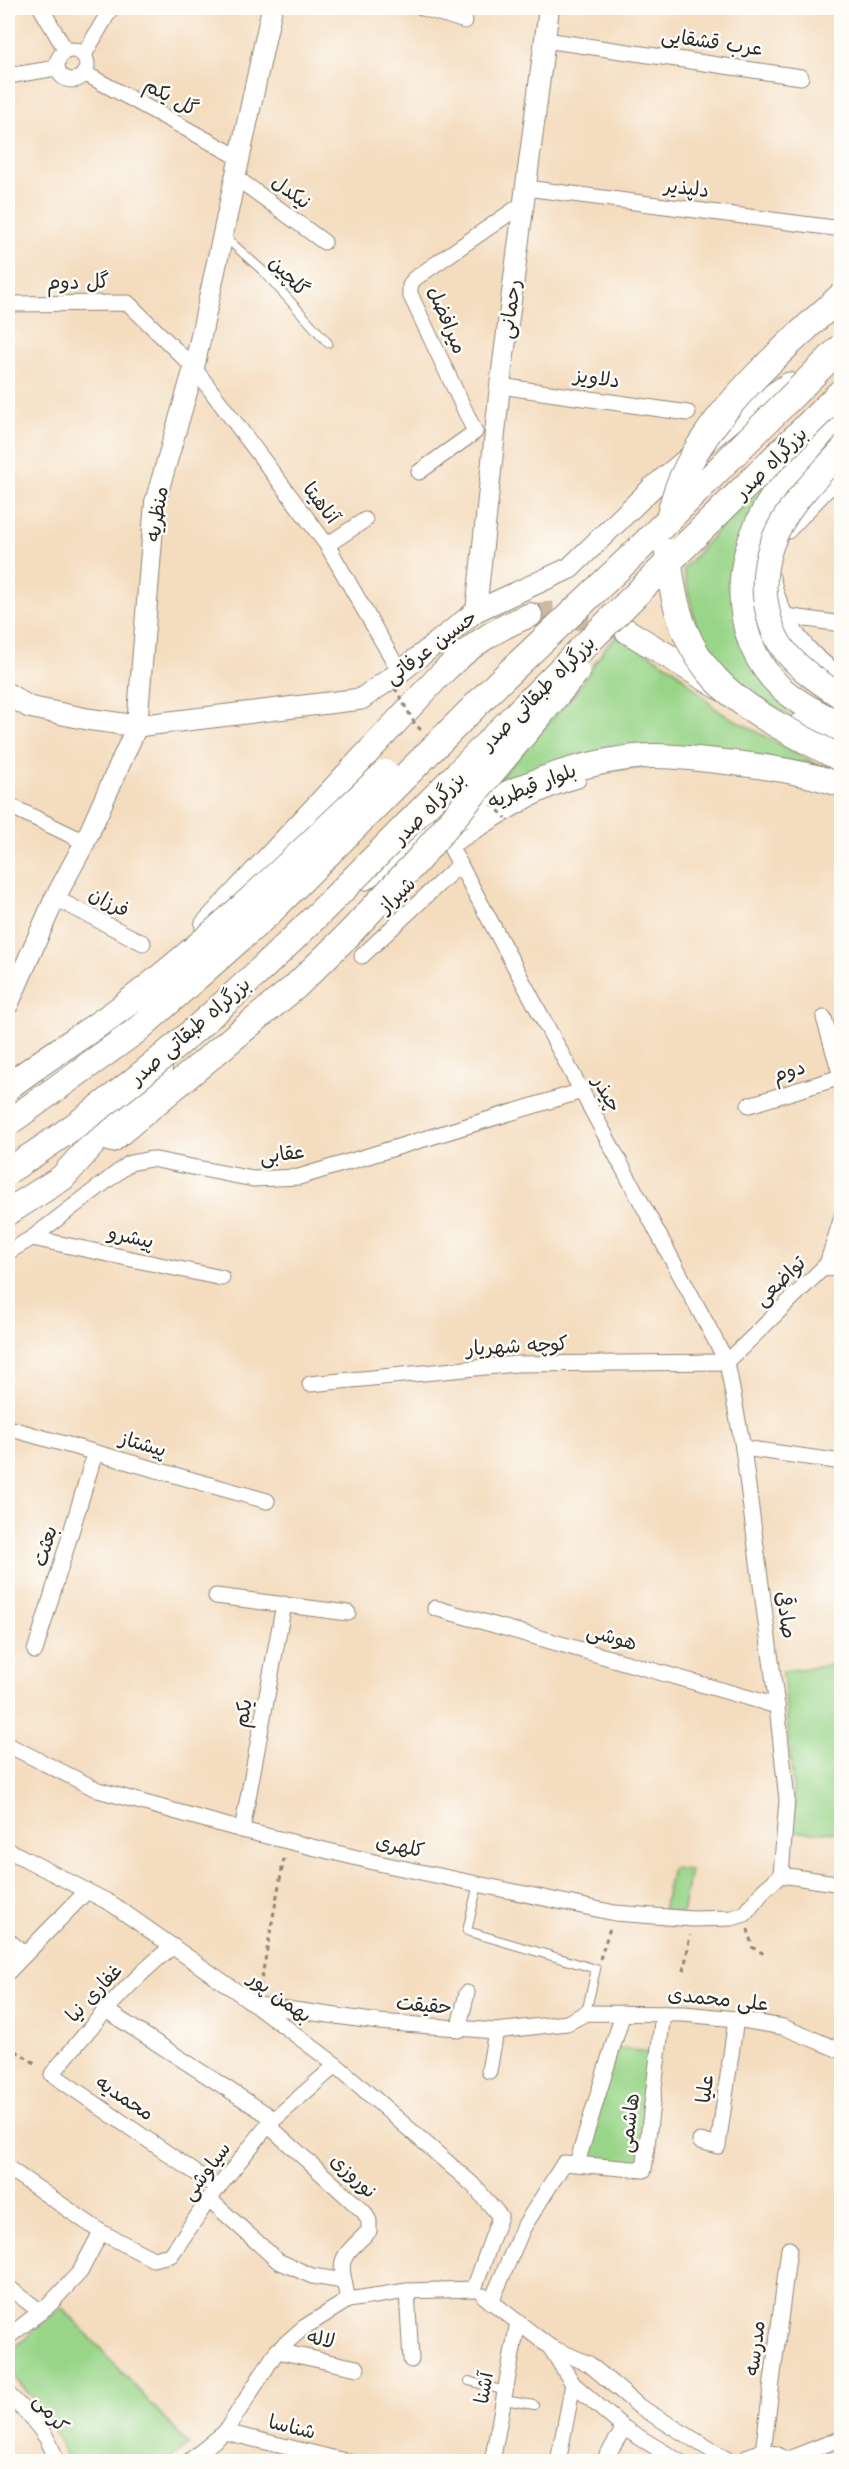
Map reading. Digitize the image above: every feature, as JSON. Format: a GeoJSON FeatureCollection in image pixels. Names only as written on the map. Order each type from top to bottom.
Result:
{"type":"FeatureCollection","features":[{"type":"Feature","properties":{"kind":"highway"},"geometry":{"type":"LineString","coordinates":[[842,295],[777,357],[710,427],[682,474],[671,513],[667,542],[671,583],[688,639],[717,682],[747,708],[842,759]]}},
{"type":"Feature","properties":{"kind":"highway","name":"بزرگراه صدر"},"geometry":{"type":"LineString","coordinates":[[9,1118],[132,1028],[264,910],[496,678],[643,538],[789,383],[842,332]]}},
{"type":"Feature","properties":{"kind":"highway","name":"بزرگراه طبقاتی صدر"},"geometry":{"type":"LineString","coordinates":[[9,1118],[136,1031],[268,914],[842,346]]}},
{"type":"Feature","properties":{"kind":"highway","name":"بزرگراه صدر"},"geometry":{"type":"LineString","coordinates":[[8,1212],[62,1178],[166,1061],[295,945],[842,391]]}},
{"type":"Feature","properties":{"kind":"highway","name":"بزرگراه طبقاتی صدر"},"geometry":{"type":"LineString","coordinates":[[8,1171],[100,1107],[162,1057],[292,941],[542,687],[626,620],[842,391]]}},
{"type":"Feature","properties":{"kind":"highway"},"geometry":{"type":"LineString","coordinates":[[62,1178],[146,1113],[239,1034],[303,979],[348,935],[418,860],[626,620]]}},
{"type":"Feature","properties":{"kind":"highway"},"geometry":{"type":"LineString","coordinates":[[8,1087],[37,1064],[119,1009],[253,898],[452,710],[500,682]]}},
{"type":"Feature","properties":{"kind":"main road","name":"حسین عرفاتی"},"geometry":{"type":"LineString","coordinates":[[8,694],[29,707],[137,726],[361,699],[400,672],[476,611],[570,568],[662,480],[735,419],[789,383]]}},
{"type":"Feature","properties":{"kind":"main road"},"geometry":{"type":"LineString","coordinates":[[842,410],[779,489],[757,523],[744,558],[740,588],[746,629],[761,664],[780,687],[812,710],[842,724]]}},
{"type":"Feature","properties":{"kind":"main road"},"geometry":{"type":"LineString","coordinates":[[842,450],[792,505],[766,560],[764,584],[770,620],[784,650],[799,665],[842,697]]}},
{"type":"Feature","properties":{"kind":"main road"},"geometry":{"type":"LineString","coordinates":[[9,1118],[109,1031],[440,675],[471,646],[500,627],[530,615]]}},
{"type":"Feature","properties":{"kind":"main road"},"geometry":{"type":"LineString","coordinates":[[626,620],[742,701],[813,733],[842,742]]}},
{"type":"Feature","properties":{"kind":"main road","name":"بلوار قیطریه"},"geometry":{"type":"LineString","coordinates":[[350,888],[419,840],[480,807],[552,775],[591,764],[636,757],[669,756],[750,765],[842,785]]}},
{"type":"Feature","properties":{"kind":"street"},"geometry":{"type":"LineString","coordinates":[[41,8],[66,51]]}},
{"type":"Feature","properties":{"kind":"street"},"geometry":{"type":"LineString","coordinates":[[84,55],[111,8]]}},
{"type":"Feature","properties":{"kind":"street","name":"منظریه"},"geometry":{"type":"LineString","coordinates":[[8,1005],[137,726],[155,502],[194,368],[272,8]]}},
{"type":"Feature","properties":{"kind":"street"},"geometry":{"type":"LineString","coordinates":[[423,8],[465,21]]}},
{"type":"Feature","properties":{"kind":"street","name":"رحمانی"},"geometry":{"type":"LineString","coordinates":[[476,611],[500,386],[549,8]]}},
{"type":"Feature","properties":{"kind":"street","name":"عرب قشقایی"},"geometry":{"type":"LineString","coordinates":[[545,40],[801,76]]}},
{"type":"Feature","properties":{"kind":"street"},"geometry":{"type":"LineString","coordinates":[[75,50],[84,55],[87,64],[84,73],[72,80],[62,76],[57,68],[58,58],[66,51],[75,50]]}},
{"type":"Feature","properties":{"kind":"street"},"geometry":{"type":"LineString","coordinates":[[8,76],[57,68]]}},
{"type":"Feature","properties":{"kind":"street","name":"گل یکم"},"geometry":{"type":"LineString","coordinates":[[84,73],[236,167]]}},
{"type":"Feature","properties":{"kind":"street","name":"نیکدل"},"geometry":{"type":"LineString","coordinates":[[236,167],[324,242]]}},
{"type":"Feature","properties":{"kind":"street","name":"دلپذیر"},"geometry":{"type":"LineString","coordinates":[[525,196],[842,229]]}},
{"type":"Feature","properties":{"kind":"street","name":"میرافضل"},"geometry":{"type":"LineString","coordinates":[[419,472],[475,432],[410,294],[410,286],[414,279],[525,196]]}},
{"type":"Feature","properties":{"kind":"street","name":"گل دوم"},"geometry":{"type":"LineString","coordinates":[[8,304],[128,303],[194,368]]}},
{"type":"Feature","properties":{"kind":"street","name":"آناهیتا"},"geometry":{"type":"LineString","coordinates":[[194,368],[327,545],[400,672]]}},
{"type":"Feature","properties":{"kind":"street","name":"دلاویز"},"geometry":{"type":"LineString","coordinates":[[500,386],[688,412]]}},
{"type":"Feature","properties":{"kind":"street"},"geometry":{"type":"LineString","coordinates":[[842,474],[789,529],[773,554],[772,576],[774,588],[786,616],[801,640],[820,660],[842,675]]}},
{"type":"Feature","properties":{"kind":"street"},"geometry":{"type":"LineString","coordinates":[[327,545],[365,520]]}},
{"type":"Feature","properties":{"kind":"street"},"geometry":{"type":"LineString","coordinates":[[786,616],[842,624]]}},
{"type":"Feature","properties":{"kind":"street","name":"چیذر"},"geometry":{"type":"LineString","coordinates":[[669,756],[567,783],[524,803],[450,846],[727,1362]]}},
{"type":"Feature","properties":{"kind":"street"},"geometry":{"type":"LineString","coordinates":[[8,805],[85,842]]}},
{"type":"Feature","properties":{"kind":"street","name":"شیراز"},"geometry":{"type":"LineString","coordinates":[[362,956],[460,864]]}},
{"type":"Feature","properties":{"kind":"street","name":"فرزان"},"geometry":{"type":"LineString","coordinates":[[56,898],[143,943]]}},
{"type":"Feature","properties":{"kind":"street"},"geometry":{"type":"LineString","coordinates":[[824,1018],[841,1079]]}},
{"type":"Feature","properties":{"kind":"street","name":"دوم"},"geometry":{"type":"LineString","coordinates":[[749,1105],[841,1079]]}},
{"type":"Feature","properties":{"kind":"street","name":"عقابی"},"geometry":{"type":"LineString","coordinates":[[8,1252],[32,1238],[130,1163],[151,1159],[253,1179],[299,1177],[582,1091]]}},
{"type":"Feature","properties":{"kind":"street","name":"تواضعی"},"geometry":{"type":"LineString","coordinates":[[727,1362],[827,1264],[842,1217]]}},
{"type":"Feature","properties":{"kind":"street","name":"پیشرو"},"geometry":{"type":"LineString","coordinates":[[32,1238],[222,1278]]}},
{"type":"Feature","properties":{"kind":"street"},"geometry":{"type":"LineString","coordinates":[[822,1269],[842,1268]]}},
{"type":"Feature","properties":{"kind":"street","name":"کوچه شهریار"},"geometry":{"type":"LineString","coordinates":[[310,1384],[516,1364],[727,1362]]}},
{"type":"Feature","properties":{"kind":"street","name":"صادقی"},"geometry":{"type":"LineString","coordinates":[[727,1362],[743,1448],[787,1800],[781,1875]]}},
{"type":"Feature","properties":{"kind":"street","name":"پیشتاز"},"geometry":{"type":"LineString","coordinates":[[8,1428],[267,1501]]}},
{"type":"Feature","properties":{"kind":"street"},"geometry":{"type":"LineString","coordinates":[[743,1448],[842,1462]]}},
{"type":"Feature","properties":{"kind":"street","name":"بعثت"},"geometry":{"type":"LineString","coordinates":[[35,1651],[95,1453]]}},
{"type":"Feature","properties":{"kind":"street"},"geometry":{"type":"LineString","coordinates":[[216,1596],[348,1612]]}},
{"type":"Feature","properties":{"kind":"street","name":"یکم"},"geometry":{"type":"LineString","coordinates":[[242,1830],[284,1604]]}},
{"type":"Feature","properties":{"kind":"street","name":"هوشی"},"geometry":{"type":"LineString","coordinates":[[435,1608],[777,1706]]}},
{"type":"Feature","properties":{"kind":"street","name":"کلهری"},"geometry":{"type":"LineString","coordinates":[[8,1745],[98,1790],[242,1830],[378,1863],[615,1912],[693,1919],[732,1918],[745,1914]]}},
{"type":"Feature","properties":{"kind":"street","name":"بهمن پور"},"geometry":{"type":"LineString","coordinates":[[8,1850],[112,1904],[256,2005],[336,2065],[473,2185],[500,2216]]}},
{"type":"Feature","properties":{"kind":"street"},"geometry":{"type":"LineString","coordinates":[[745,1914],[764,1890],[781,1875],[842,1884]]}},
{"type":"Feature","properties":{"kind":"street"},"geometry":{"type":"LineString","coordinates":[[8,1972],[87,1891]]}},
{"type":"Feature","properties":{"kind":"street"},"geometry":{"type":"LineString","coordinates":[[8,1940],[24,1954]]}},
{"type":"Feature","properties":{"kind":"street","name":"غفاری نیا"},"geometry":{"type":"LineString","coordinates":[[52,2074],[104,2010],[150,1964],[172,1946]]}},
{"type":"Feature","properties":{"kind":"street"},"geometry":{"type":"LineString","coordinates":[[458,2030],[466,1993]]}},
{"type":"Feature","properties":{"kind":"street","name":"حقیقت"},"geometry":{"type":"LineString","coordinates":[[256,2005],[379,2022],[458,2030],[496,2031],[567,2023],[586,2013]]}},
{"type":"Feature","properties":{"kind":"street","name":"نوروزی"},"geometry":{"type":"LineString","coordinates":[[104,2010],[271,2122],[364,2212],[369,2221],[369,2231],[345,2254],[341,2264],[348,2300]]}},
{"type":"Feature","properties":{"kind":"street","name":"علی محمدی"},"geometry":{"type":"LineString","coordinates":[[586,2013],[663,2014],[736,2019],[783,2027],[842,2051]]}},
{"type":"Feature","properties":{"kind":"street","name":"هاشمی"},"geometry":{"type":"LineString","coordinates":[[623,2013],[577,2163],[644,2170],[663,2014]]}},
{"type":"Feature","properties":{"kind":"street","name":"علیا"},"geometry":{"type":"LineString","coordinates":[[700,2141],[718,2146],[736,2019]]}},
{"type":"Feature","properties":{"kind":"street"},"geometry":{"type":"LineString","coordinates":[[489,2071],[496,2031]]}},
{"type":"Feature","properties":{"kind":"street","name":"سیاوشی"},"geometry":{"type":"LineString","coordinates":[[8,2168],[101,2232],[153,2259],[163,2258],[171,2255],[214,2193],[271,2122],[336,2065]]}},
{"type":"Feature","properties":{"kind":"street","name":"محمدیه"},"geometry":{"type":"LineString","coordinates":[[52,2074],[214,2193],[278,2261],[312,2276],[344,2281]]}},
{"type":"Feature","properties":{"kind":"street"},"geometry":{"type":"LineString","coordinates":[[491,2302],[524,2228],[564,2163],[577,2163]]}},
{"type":"Feature","properties":{"kind":"street"},"geometry":{"type":"LineString","coordinates":[[474,2289],[500,2216],[514,2216],[521,2219],[524,2228]]}},
{"type":"Feature","properties":{"kind":"street"},"geometry":{"type":"LineString","coordinates":[[8,2337],[41,2312],[80,2272],[101,2232]]}},
{"type":"Feature","properties":{"kind":"street","name":"مدرسه"},"geometry":{"type":"LineString","coordinates":[[763,2452],[789,2249]]}},
{"type":"Feature","properties":{"kind":"street"},"geometry":{"type":"LineString","coordinates":[[8,2287],[41,2312]]}},
{"type":"Feature","properties":{"kind":"street"},"geometry":{"type":"LineString","coordinates":[[188,2462],[225,2432],[277,2350],[303,2328],[348,2300],[407,2291],[474,2289],[550,2347],[589,2364],[640,2407],[731,2462]]}},
{"type":"Feature","properties":{"kind":"street"},"geometry":{"type":"LineString","coordinates":[[407,2291],[411,2360]]}},
{"type":"Feature","properties":{"kind":"street","name":"آشنا"},"geometry":{"type":"LineString","coordinates":[[492,2462],[518,2322]]}},
{"type":"Feature","properties":{"kind":"street"},"geometry":{"type":"LineString","coordinates":[[550,2347],[573,2384],[624,2428],[680,2462]]}},
{"type":"Feature","properties":{"kind":"street","name":"لاله"},"geometry":{"type":"LineString","coordinates":[[277,2350],[357,2368]]}},
{"type":"Feature","properties":{"kind":"street"},"geometry":{"type":"LineString","coordinates":[[558,2462],[573,2384]]}},
{"type":"Feature","properties":{"kind":"street","name":"کرمی"},"geometry":{"type":"LineString","coordinates":[[8,2394],[44,2432],[54,2452],[56,2462]]}},
{"type":"Feature","properties":{"kind":"street"},"geometry":{"type":"LineString","coordinates":[[603,2462],[624,2428]]}},
{"type":"Feature","properties":{"kind":"street","name":"شناسا"},"geometry":{"type":"LineString","coordinates":[[225,2432],[305,2457],[349,2462]]}},
{"type":"Feature","properties":{"kind":"street"},"geometry":{"type":"LineString","coordinates":[[742,2462],[754,2454],[763,2452],[779,2455],[787,2461],[842,2438]]}},
{"type":"Feature","properties":{"kind":"lane","name":"گلچین"},"geometry":{"type":"LineString","coordinates":[[222,234],[263,271],[328,343]]}},
{"type":"Feature","properties":{"kind":"lane"},"geometry":{"type":"LineString","coordinates":[[478,1884],[467,1931],[596,1969],[586,2013]]}},
{"type":"Feature","properties":{"kind":"lane"},"geometry":{"type":"LineString","coordinates":[[469,2381],[534,2405]]}},
{"type":"Feature","properties":{"kind":"path"},"geometry":{"type":"LineString","coordinates":[[256,2005],[287,1841]]}},
{"type":"Feature","properties":{"kind":"path"},"geometry":{"type":"LineString","coordinates":[[596,1969],[615,1912]]}},
{"type":"Feature","properties":{"kind":"path"},"geometry":{"type":"LineString","coordinates":[[745,1914],[752,1947],[766,1955]]}},
{"type":"Feature","properties":{"kind":"path"},"geometry":{"type":"LineString","coordinates":[[684,1971],[693,1919]]}},
{"type":"Feature","properties":{"kind":"path"},"geometry":{"type":"LineString","coordinates":[[8,2046],[52,2074]]}},
{"type":"Feature","properties":{"kind":"green space"},"geometry":{"type":"Polygon","coordinates":[[[762,481],[770,491],[747,650],[841,735],[787,715],[734,682],[707,644],[695,622],[683,569],[762,481]]]}},
{"type":"Feature","properties":{"kind":"green space"},"geometry":{"type":"Polygon","coordinates":[[[618,636],[673,668],[717,710],[821,767],[730,752],[488,791],[574,694],[607,645],[618,636]]]}},
{"type":"Feature","properties":{"kind":"green space"},"geometry":{"type":"Polygon","coordinates":[[[841,1664],[841,1832],[793,1832],[794,1801],[783,1671],[841,1664]]]}},
{"type":"Feature","properties":{"kind":"green space"},"geometry":{"type":"Polygon","coordinates":[[[672,1868],[690,1870],[682,1914],[663,1911],[672,1868]]]}},
{"type":"Feature","properties":{"kind":"green space"},"geometry":{"type":"Polygon","coordinates":[[[616,2048],[655,2053],[641,2163],[583,2158],[616,2048]]]}},
{"type":"Feature","properties":{"kind":"green space"},"geometry":{"type":"Polygon","coordinates":[[[62,2307],[189,2445],[168,2461],[68,2461],[49,2418],[8,2370],[8,2353],[62,2307]]]}},
{"type":"Feature","properties":{"kind":"tunnel"},"geometry":{"type":"LineString","coordinates":[[530,615],[560,613],[622,629]]}}]}
